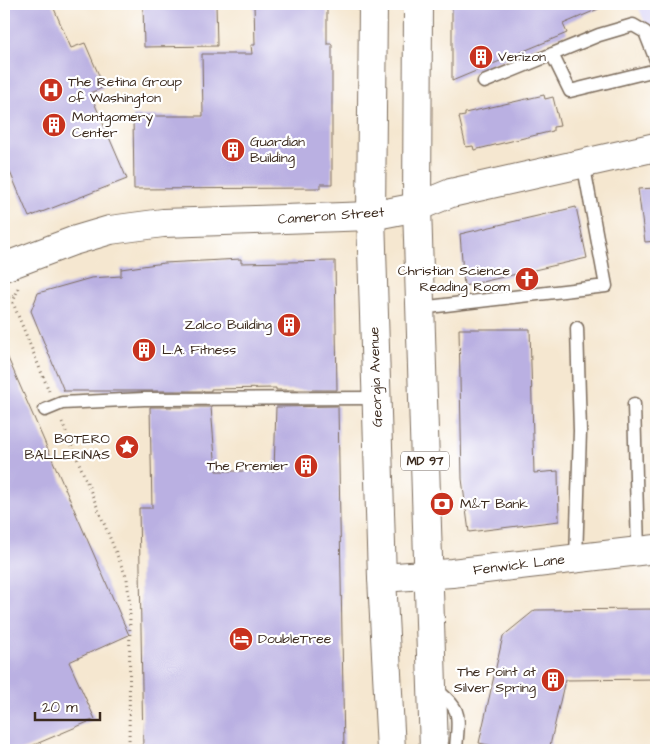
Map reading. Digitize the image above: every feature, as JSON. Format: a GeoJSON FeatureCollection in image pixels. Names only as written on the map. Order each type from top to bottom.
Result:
{"type":"FeatureCollection","features":[{"type":"Feature","properties":{"kind":"main road","name":"Georgia Avenue"},"geometry":{"type":"LineString","coordinates":[[372,4],[371,216],[382,578],[391,750]]}},
{"type":"Feature","properties":{"kind":"main road","name":"MD 97"},"geometry":{"type":"LineString","coordinates":[[401,4],[401,22],[418,56]]}},
{"type":"Feature","properties":{"kind":"main road","name":"MD 97"},"geometry":{"type":"LineString","coordinates":[[418,4],[416,207],[434,750]]}},
{"type":"Feature","properties":{"kind":"main road","name":"Cameron Street"},"geometry":{"type":"LineString","coordinates":[[8,266],[72,241],[110,230],[154,224],[371,216],[416,207],[451,193],[656,147]]}},
{"type":"Feature","properties":{"kind":"main road","name":"Fenwick Lane"},"geometry":{"type":"LineString","coordinates":[[382,578],[647,550]]}},
{"type":"Feature","properties":{"kind":"lane"},"geometry":{"type":"LineString","coordinates":[[484,82],[599,35],[633,25],[645,32],[656,60]]}},
{"type":"Feature","properties":{"kind":"lane"},"geometry":{"type":"LineString","coordinates":[[552,54],[570,91],[656,70]]}},
{"type":"Feature","properties":{"kind":"lane"},"geometry":{"type":"LineString","coordinates":[[420,308],[606,286],[583,162]]}},
{"type":"Feature","properties":{"kind":"lane"},"geometry":{"type":"LineString","coordinates":[[576,559],[580,431],[577,328]]}},
{"type":"Feature","properties":{"kind":"lane"},"geometry":{"type":"LineString","coordinates":[[50,408],[62,403],[153,399],[377,398]]}},
{"type":"Feature","properties":{"kind":"lane"},"geometry":{"type":"LineString","coordinates":[[634,404],[647,550]]}},
{"type":"Feature","properties":{"kind":"lane"},"geometry":{"type":"LineString","coordinates":[[432,687],[452,702],[458,712],[456,750]]}},
{"type":"Feature","properties":{"kind":"path"},"geometry":{"type":"LineString","coordinates":[[8,266],[19,284],[12,303],[50,408],[127,579],[130,606],[129,750]]}},
{"type":"Feature","properties":{"kind":"path"},"geometry":{"type":"LineString","coordinates":[[4,299],[14,295]]}},
{"type":"Feature","properties":{"kind":"shaded area"},"geometry":{"type":"Polygon","coordinates":[[[637,4],[656,4],[656,48],[637,4]]]}},
{"type":"Feature","properties":{"kind":"building","name":"Montgomery Center"},"geometry":{"type":"Polygon","coordinates":[[[4,4],[52,4],[71,48],[85,43],[104,87],[90,93],[127,179],[29,217],[4,158],[4,4]]]}},
{"type":"Feature","properties":{"kind":"building"},"geometry":{"type":"Polygon","coordinates":[[[143,4],[216,4],[217,46],[144,47],[143,4]]]}},
{"type":"Feature","properties":{"kind":"building"},"geometry":{"type":"Polygon","coordinates":[[[254,4],[327,4],[327,44],[332,44],[332,184],[320,184],[320,188],[134,189],[133,116],[203,116],[202,54],[252,54],[251,45],[255,45],[254,4]]]}},
{"type":"Feature","properties":{"kind":"building","name":"Verizon"},"geometry":{"type":"Polygon","coordinates":[[[452,4],[610,4],[563,24],[567,33],[452,81],[452,4]]]}},
{"type":"Feature","properties":{"kind":"building"},"geometry":{"type":"Polygon","coordinates":[[[544,95],[545,99],[553,97],[560,126],[553,127],[553,131],[474,150],[473,146],[466,147],[459,117],[465,116],[465,113],[544,95]]]}},
{"type":"Feature","properties":{"kind":"building"},"geometry":{"type":"Polygon","coordinates":[[[656,188],[656,241],[645,242],[638,189],[656,188]]]}},
{"type":"Feature","properties":{"kind":"building"},"geometry":{"type":"Polygon","coordinates":[[[576,207],[587,258],[464,286],[460,234],[576,207]]]}},
{"type":"Feature","properties":{"kind":"building","name":"L.A. Fitness"},"geometry":{"type":"Polygon","coordinates":[[[241,259],[241,263],[335,261],[337,390],[276,390],[276,388],[211,389],[211,391],[64,391],[31,311],[38,293],[91,278],[121,276],[121,269],[164,263],[241,259]]]}},
{"type":"Feature","properties":{"kind":"building"},"geometry":{"type":"Polygon","coordinates":[[[459,329],[530,329],[534,473],[558,471],[559,521],[469,532],[462,479],[459,329]]]}},
{"type":"Feature","properties":{"kind":"building"},"geometry":{"type":"Polygon","coordinates":[[[4,349],[129,635],[69,662],[95,719],[22,750],[4,750],[4,349]]]}},
{"type":"Feature","properties":{"kind":"building","name":"DoubleTree"},"geometry":{"type":"Polygon","coordinates":[[[338,406],[344,750],[143,750],[139,508],[152,508],[150,407],[211,407],[216,471],[274,471],[276,407],[338,406]]]}},
{"type":"Feature","properties":{"kind":"building","name":"The Point at Silver Spring"},"geometry":{"type":"Polygon","coordinates":[[[656,609],[656,679],[565,680],[549,750],[511,750],[479,743],[503,636],[535,610],[656,609]]]}},
{"type":"Feature","properties":{"kind":"place","name":"Verizon"},"geometry":{"type":"Point","coordinates":[481,57]}},
{"type":"Feature","properties":{"kind":"place","name":"The Retina Group of Washington"},"geometry":{"type":"Point","coordinates":[51,90]}},
{"type":"Feature","properties":{"kind":"place","name":"Montgomery Center"},"geometry":{"type":"Point","coordinates":[54,125]}},
{"type":"Feature","properties":{"kind":"place","name":"Guardian Building"},"geometry":{"type":"Point","coordinates":[233,150]}},
{"type":"Feature","properties":{"kind":"place","name":"Christian Science Reading Room"},"geometry":{"type":"Point","coordinates":[527,279]}},
{"type":"Feature","properties":{"kind":"place","name":"Zalco Building"},"geometry":{"type":"Point","coordinates":[289,325]}},
{"type":"Feature","properties":{"kind":"place","name":"L.A. Fitness"},"geometry":{"type":"Point","coordinates":[144,350]}},
{"type":"Feature","properties":{"kind":"place","name":"BOTERO BALLERINAS"},"geometry":{"type":"Point","coordinates":[127,447]}},
{"type":"Feature","properties":{"kind":"place","name":"The Premier"},"geometry":{"type":"Point","coordinates":[306,466]}},
{"type":"Feature","properties":{"kind":"place","name":"M&T Bank"},"geometry":{"type":"Point","coordinates":[442,504]}},
{"type":"Feature","properties":{"kind":"place","name":"DoubleTree"},"geometry":{"type":"Point","coordinates":[241,639]}},
{"type":"Feature","properties":{"kind":"place","name":"The Point at Silver Spring"},"geometry":{"type":"Point","coordinates":[553,680]}}]}
